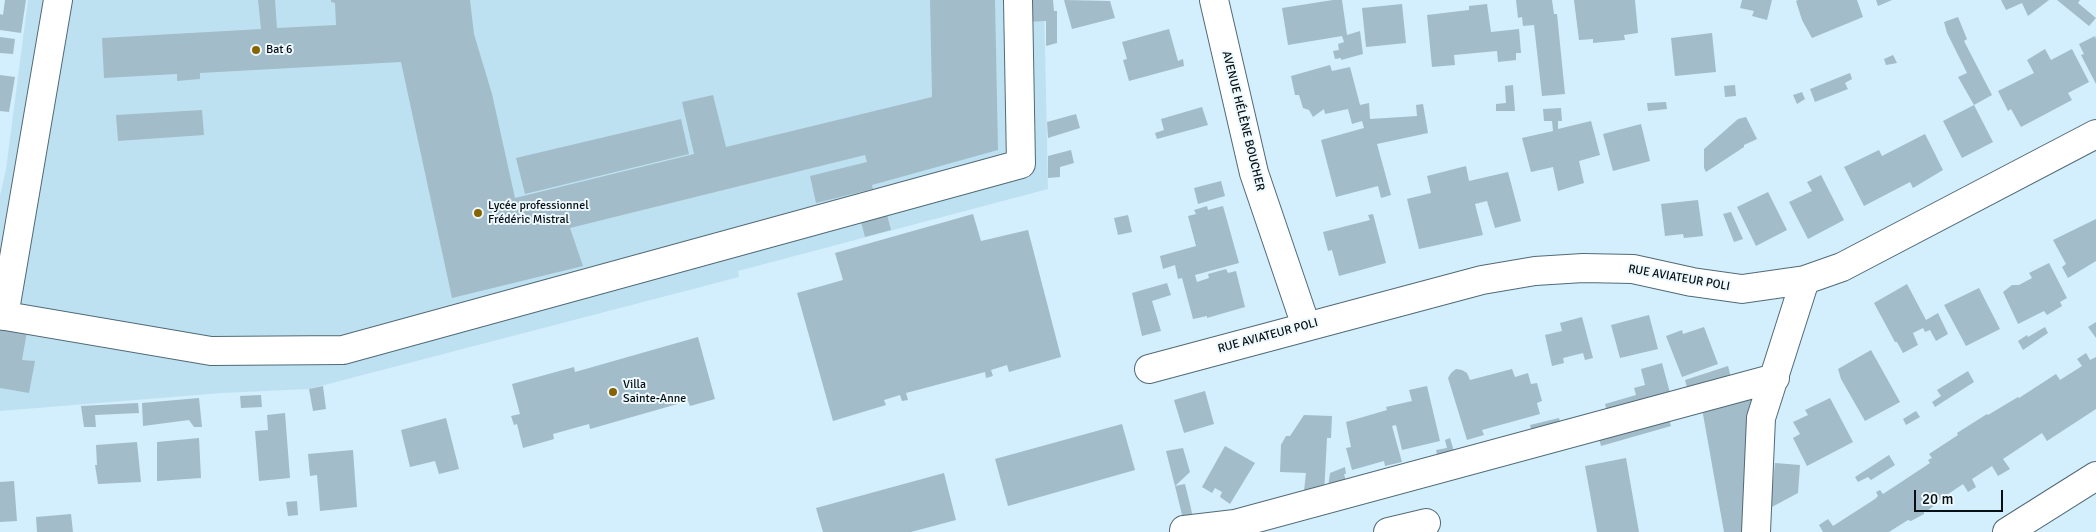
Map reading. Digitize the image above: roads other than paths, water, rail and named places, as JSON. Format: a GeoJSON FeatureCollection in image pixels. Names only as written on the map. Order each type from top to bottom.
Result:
{"type":"FeatureCollection","features":[{"type":"Feature","properties":{"kind":"street"},"geometry":{"type":"LineString","coordinates":[[58,0],[2,316],[211,351],[343,350],[1021,164],[1018,0]]}},
{"type":"Feature","properties":{"kind":"street","name":"AVENUE HÉLÈNE BOUCHER"},"geometry":{"type":"LineString","coordinates":[[1214,0],[1254,173],[1306,326]]}},
{"type":"Feature","properties":{"kind":"street","name":"RUE AVIATEUR POLI"},"geometry":{"type":"LineString","coordinates":[[1150,369],[1482,280],[1535,271],[1583,268],[1633,269],[1692,282],[1742,289],[1804,280],[1842,267],[2096,134]]}},
{"type":"Feature","properties":{"kind":"street"},"geometry":{"type":"LineString","coordinates":[[1756,532],[1761,418],[1804,280]]}},
{"type":"Feature","properties":{"kind":"street"},"geometry":{"type":"LineString","coordinates":[[1184,530],[1235,524],[1775,378]]}},
{"type":"Feature","properties":{"kind":"street"},"geometry":{"type":"LineString","coordinates":[[2007,532],[2096,476]]}},
{"type":"Feature","properties":{"kind":"street"},"geometry":{"type":"LineString","coordinates":[[1388,532],[1426,522]]}},
{"type":"Feature","properties":{"kind":"place","name":"Bat 6"},"geometry":{"type":"Point","coordinates":[256,50]}},
{"type":"Feature","properties":{"kind":"place","name":"Lycée professionnel Frédéric Mistral"},"geometry":{"type":"Point","coordinates":[478,213]}},
{"type":"Feature","properties":{"kind":"place","name":"Villa Sainte-Anne"},"geometry":{"type":"Point","coordinates":[613,392]}}]}
